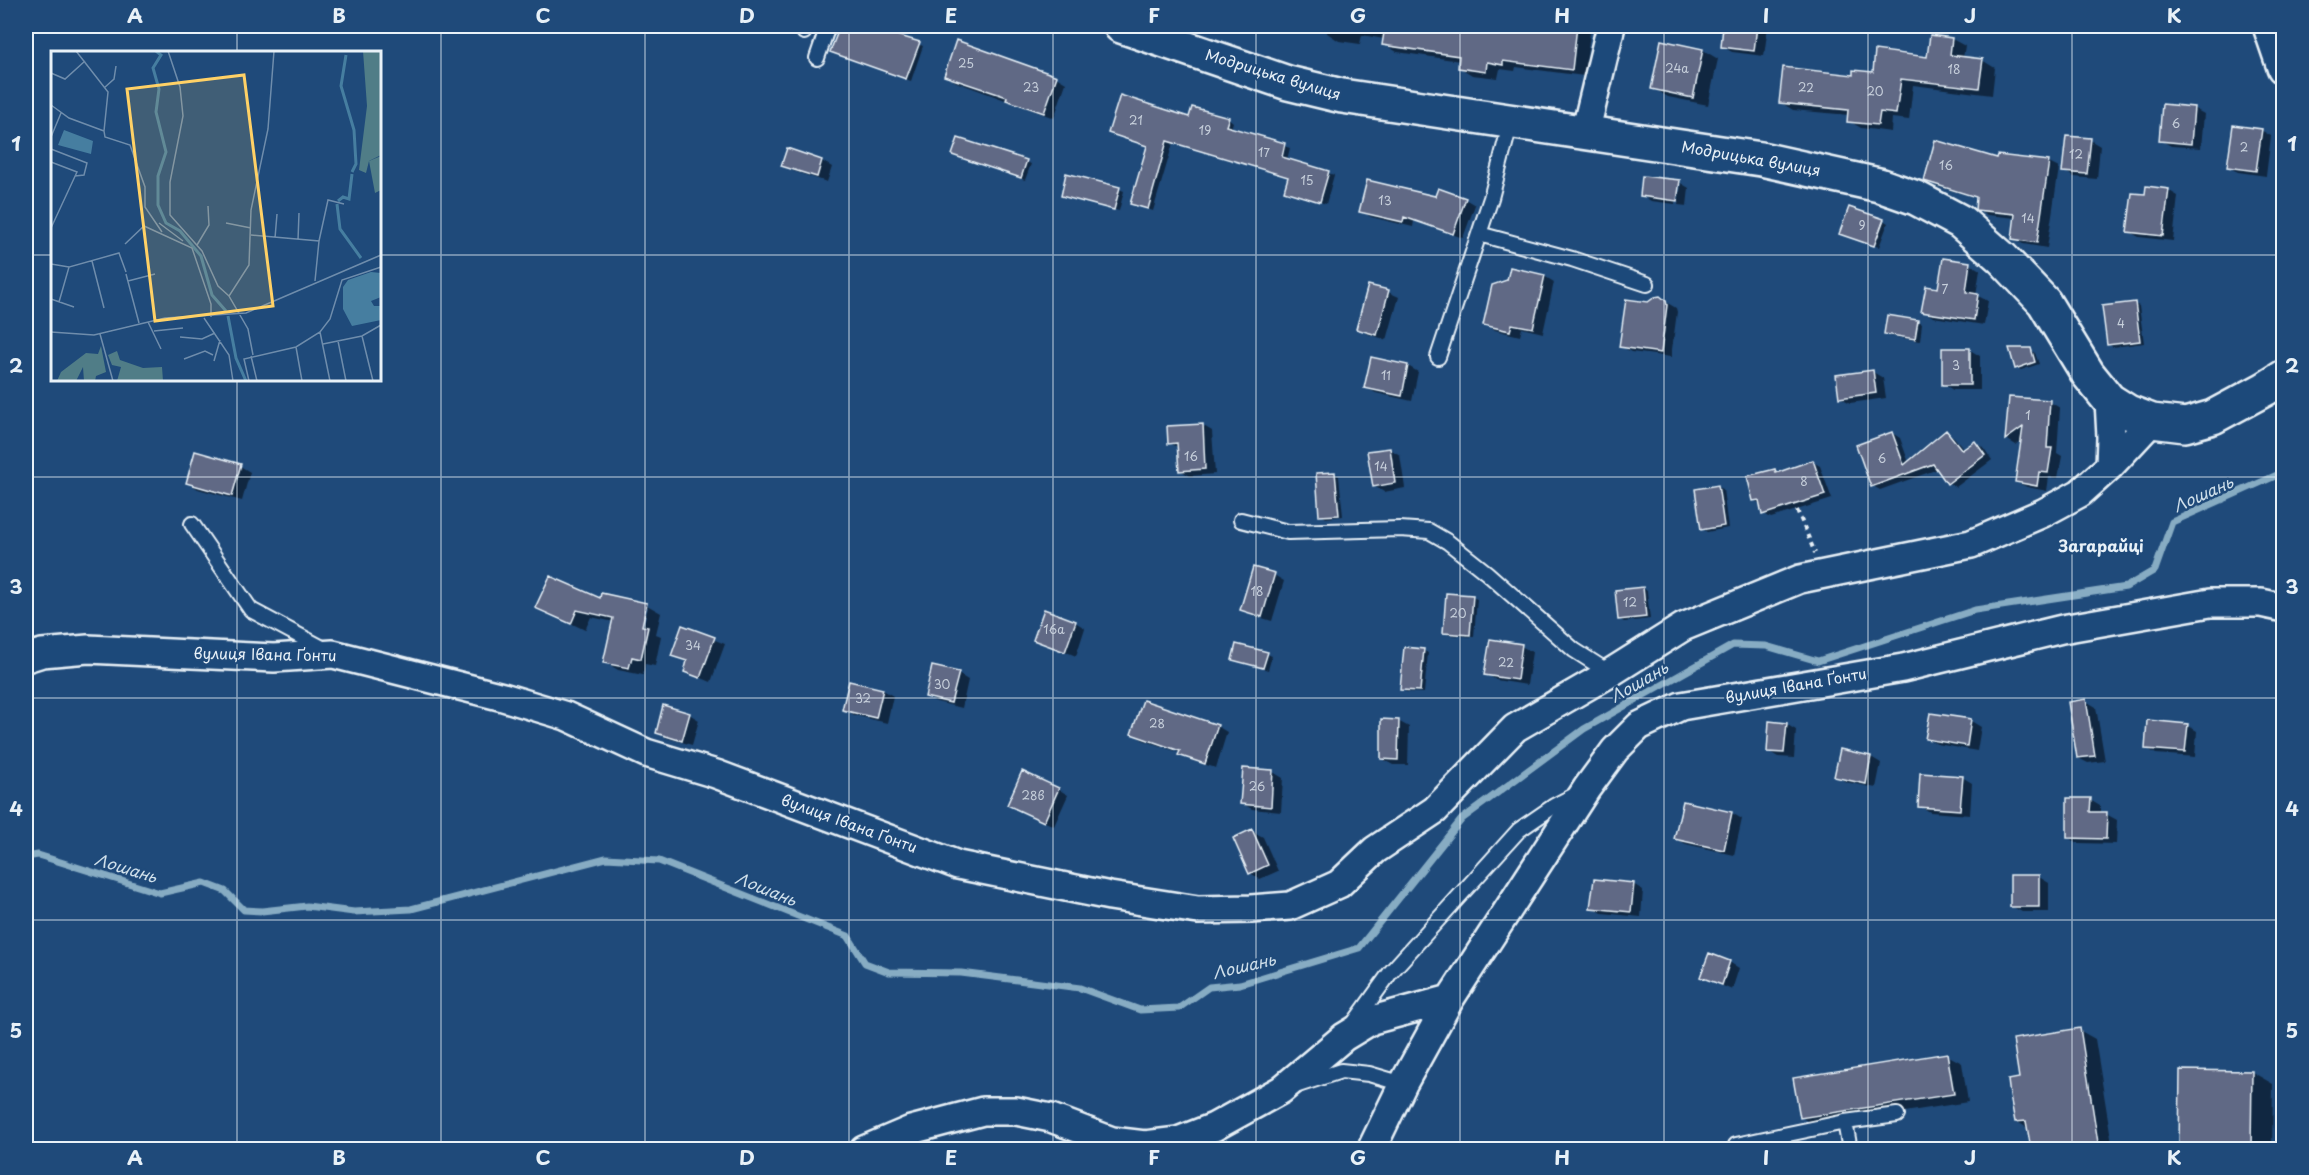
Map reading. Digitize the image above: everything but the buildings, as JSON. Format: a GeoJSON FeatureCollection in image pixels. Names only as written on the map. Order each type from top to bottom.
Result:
{"type":"FeatureCollection","features":[{"type":"Feature","properties":{"kind":"street","name":"Модрицька вулиця"},"geometry":{"type":"LineString","coordinates":[[1121,26],[1288,83],[1342,96],[1761,159],[1880,185],[1916,198],[1961,222],[2002,258],[2044,302],[2088,374],[2109,400],[2128,412],[2152,421],[2185,425],[2213,417],[2283,377]]}},
{"type":"Feature","properties":{"kind":"street"},"geometry":{"type":"LineString","coordinates":[[1586,133],[1611,26]]}},
{"type":"Feature","properties":{"kind":"street"},"geometry":{"type":"LineString","coordinates":[[2270,26],[2283,67]]}},
{"type":"Feature","properties":{"kind":"street"},"geometry":{"type":"LineString","coordinates":[[2109,400],[2112,437],[2110,466]]}},
{"type":"Feature","properties":{"kind":"street","name":"вулиця Івана Ґонти"},"geometry":{"type":"LineString","coordinates":[[26,658],[42,653],[88,649],[274,658],[333,654],[503,697],[566,716],[646,753],[716,774],[958,865],[1110,896],[1198,910],[1290,906],[1339,884],[1375,850],[1435,810],[1515,728],[1610,673],[1683,627],[1800,579],[1971,544],[2043,513],[2080,493],[2110,466],[2152,421]]}},
{"type":"Feature","properties":{"kind":"street","name":"вулиця Івана Ґонти"},"geometry":{"type":"LineString","coordinates":[[1371,1149],[1403,1084],[1450,999],[1587,788],[1615,750],[1639,726],[1682,706],[1903,668],[2062,628],[2210,603],[2261,603],[2283,608]]}},
{"type":"Feature","properties":{"kind":"street"},"geometry":{"type":"LineString","coordinates":[[864,1149],[911,1130],[983,1111],[1016,1111],[1051,1118],[1112,1141],[1145,1145],[1178,1141],[1214,1127],[1281,1090],[1344,1037],[1372,1020],[1450,999]]}},
{"type":"Feature","properties":{"kind":"lane"},"geometry":{"type":"LineString","coordinates":[[817,58],[828,26]]}},
{"type":"Feature","properties":{"kind":"lane"},"geometry":{"type":"LineString","coordinates":[[1437,357],[1491,198],[1511,120]]}},
{"type":"Feature","properties":{"kind":"lane"},"geometry":{"type":"LineString","coordinates":[[1479,234],[1647,284]]}},
{"type":"Feature","properties":{"kind":"lane"},"geometry":{"type":"LineString","coordinates":[[1241,520],[1288,532],[1400,529],[1429,531],[1448,542],[1487,573],[1574,650],[1610,673]]}},
{"type":"Feature","properties":{"kind":"lane"},"geometry":{"type":"LineString","coordinates":[[192,524],[251,610],[333,654]]}},
{"type":"Feature","properties":{"kind":"lane"},"geometry":{"type":"LineString","coordinates":[[1344,1037],[1390,973],[1519,830],[1554,806],[1587,788]]}},
{"type":"Feature","properties":{"kind":"lane"},"geometry":{"type":"LineString","coordinates":[[1281,1090],[1341,1071],[1369,1074],[1403,1084]]}},
{"type":"Feature","properties":{"kind":"lane"},"geometry":{"type":"LineString","coordinates":[[1736,1144],[1845,1122],[1897,1115]]}},
{"type":"Feature","properties":{"kind":"lane"},"geometry":{"type":"LineString","coordinates":[[1845,1122],[1850,1149]]}},
{"type":"Feature","properties":{"kind":"path"},"geometry":{"type":"LineString","coordinates":[[1797,510],[1823,574]]}},
{"type":"Feature","properties":{"kind":"waterway","name":"Лошань"},"geometry":{"type":"LineString","coordinates":[[26,857],[38,855],[160,893],[204,883],[225,891],[244,910],[262,911],[307,906],[354,912],[411,909],[606,858],[659,861],[848,936],[865,963],[889,972],[961,973],[1080,988],[1140,1010],[1179,1008],[1209,987],[1240,984],[1359,948],[1462,819],[1584,729],[1733,645],[1766,646],[1818,661],[1975,610],[2126,587],[2155,570],[2172,522],[2284,472]]}},
{"type":"Feature","properties":{"kind":"district","name":"Загарайці"},"geometry":{"type":"Point","coordinates":[2101,546]}}]}
